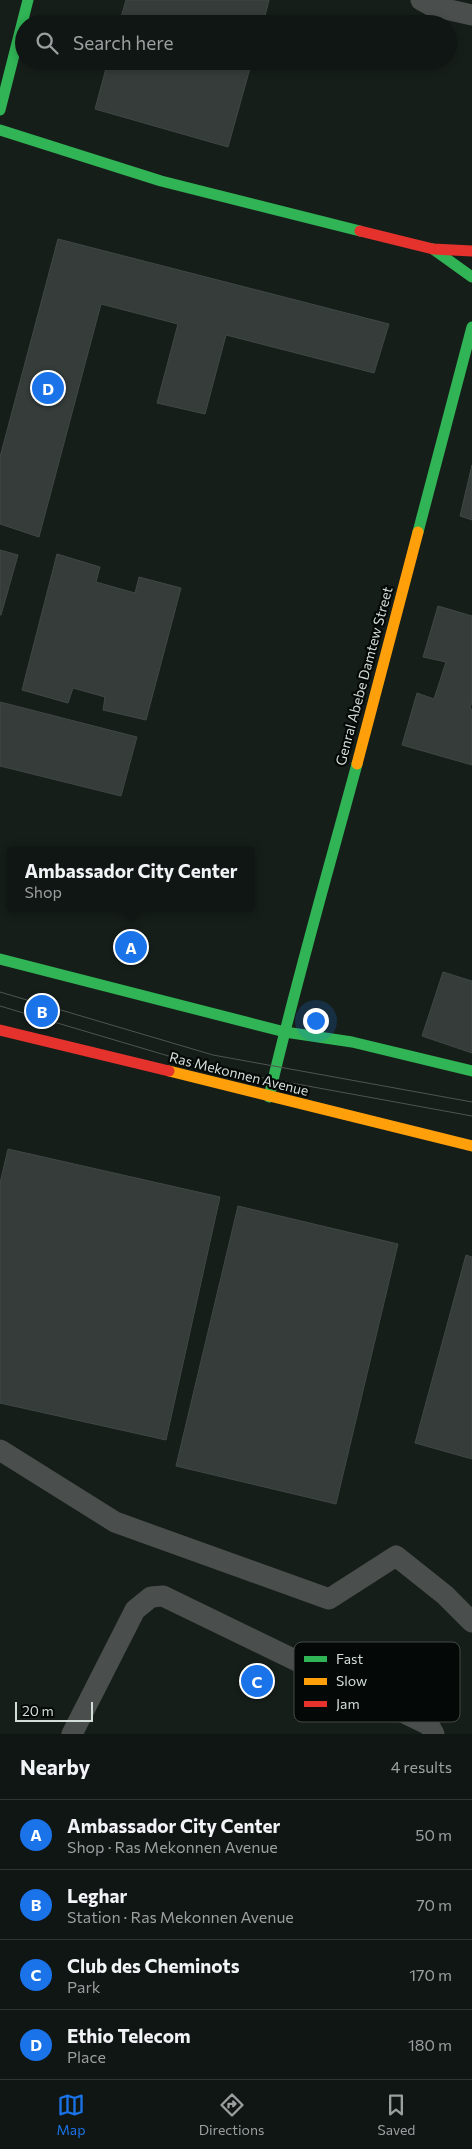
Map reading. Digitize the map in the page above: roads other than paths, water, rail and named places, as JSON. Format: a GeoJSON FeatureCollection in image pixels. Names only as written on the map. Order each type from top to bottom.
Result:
{"type":"FeatureCollection","features":[{"type":"Feature","properties":{"kind":"main road"},"geometry":{"type":"LineString","coordinates":[[24,15],[28,0]]}},
{"type":"Feature","properties":{"kind":"main road"},"geometry":{"type":"LineString","coordinates":[[0,110],[15,51]]}},
{"type":"Feature","properties":{"kind":"main road"},"geometry":{"type":"LineString","coordinates":[[0,130],[49,148],[180,186],[433,249],[472,251]]}},
{"type":"Feature","properties":{"kind":"main road"},"geometry":{"type":"LineString","coordinates":[[433,249],[472,277]]}},
{"type":"Feature","properties":{"kind":"main road","name":"Genral Abebe Damtew Street"},"geometry":{"type":"LineString","coordinates":[[269,1096],[472,327]]}},
{"type":"Feature","properties":{"kind":"main road"},"geometry":{"type":"LineString","coordinates":[[0,959],[285,1032],[352,1042],[472,1071]]}},
{"type":"Feature","properties":{"kind":"main road","name":"Ras Mekonnen Avenue"},"geometry":{"type":"LineString","coordinates":[[0,1030],[472,1146]]}},
{"type":"Feature","properties":{"kind":"street"},"geometry":{"type":"LineString","coordinates":[[421,0],[432,6],[472,15]]}},
{"type":"Feature","properties":{"kind":"street"},"geometry":{"type":"LineString","coordinates":[[0,1450],[115,1522],[329,1599],[396,1556],[445,1595],[472,1622]]}},
{"type":"Feature","properties":{"kind":"street"},"geometry":{"type":"LineString","coordinates":[[72,1734],[135,1610],[151,1596],[164,1596],[294,1659]]}},
{"type":"Feature","properties":{"kind":"street"},"geometry":{"type":"LineString","coordinates":[[423,1722],[429,1725],[434,1734]]}},
{"type":"Feature","properties":{"kind":"tram line"},"geometry":{"type":"LineString","coordinates":[[0,992],[213,1055],[472,1102]]}},
{"type":"Feature","properties":{"kind":"tram line"},"geometry":{"type":"LineString","coordinates":[[0,1006],[209,1068],[472,1116]]}},
{"type":"Feature","properties":{"kind":"place","name":"Ethio Telecom"},"geometry":{"type":"Point","coordinates":[48,388]}},
{"type":"Feature","properties":{"kind":"place","name":"Ambassador City Center"},"geometry":{"type":"Point","coordinates":[131,947]}},
{"type":"Feature","properties":{"kind":"place","name":"Leghar"},"geometry":{"type":"Point","coordinates":[42,1011]}},
{"type":"Feature","properties":{"kind":"place","name":"Club des Cheminots"},"geometry":{"type":"Point","coordinates":[257,1681]}}]}
